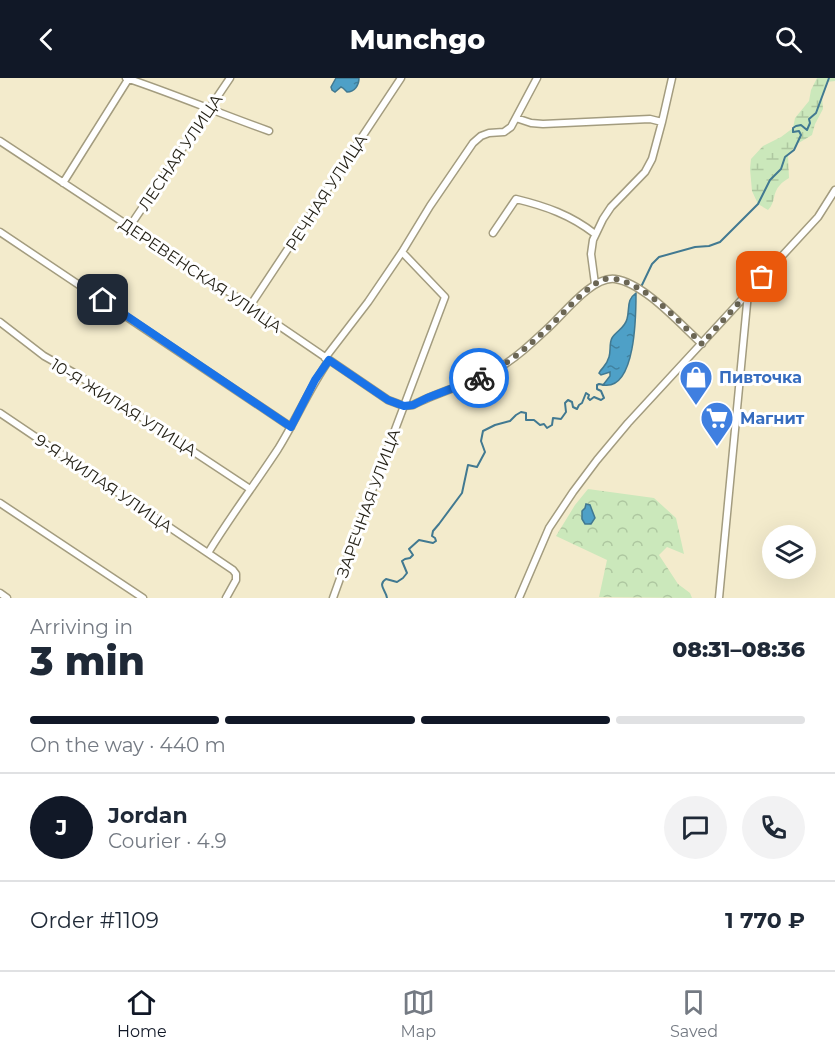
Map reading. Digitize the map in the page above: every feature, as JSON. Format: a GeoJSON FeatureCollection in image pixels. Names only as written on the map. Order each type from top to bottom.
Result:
{"type":"FeatureCollection","features":[{"type":"Feature","properties":{"kind":"street"},"geometry":{"type":"LineString","coordinates":[[63,183],[128,78],[270,131]]}},
{"type":"Feature","properties":{"kind":"street","name":"ЛЕСНАЯ УЛИЦА"},"geometry":{"type":"LineString","coordinates":[[130,226],[230,78]]}},
{"type":"Feature","properties":{"kind":"street","name":"РЕЧНАЯ УЛИЦА"},"geometry":{"type":"LineString","coordinates":[[250,306],[401,78]]}},
{"type":"Feature","properties":{"kind":"street"},"geometry":{"type":"LineString","coordinates":[[208,553],[291,427],[327,359],[402,252],[473,143],[481,136],[504,132],[511,127],[537,78]]}},
{"type":"Feature","properties":{"kind":"street"},"geometry":{"type":"LineString","coordinates":[[595,284],[591,254],[595,234],[611,207],[645,172],[652,159],[672,78]]}},
{"type":"Feature","properties":{"kind":"street"},"geometry":{"type":"LineString","coordinates":[[516,118],[543,124],[650,119],[662,122]]}},
{"type":"Feature","properties":{"kind":"street","name":"ДЕРЕВЕНСКАЯ УЛИЦА"},"geometry":{"type":"LineString","coordinates":[[0,141],[388,400],[404,406]]}},
{"type":"Feature","properties":{"kind":"street"},"geometry":{"type":"LineString","coordinates":[[519,598],[549,528],[597,460],[628,423],[818,217],[835,190]]}},
{"type":"Feature","properties":{"kind":"street"},"geometry":{"type":"LineString","coordinates":[[493,233],[516,199],[541,205],[565,215],[595,234]]}},
{"type":"Feature","properties":{"kind":"street"},"geometry":{"type":"LineString","coordinates":[[0,232],[291,427]]}},
{"type":"Feature","properties":{"kind":"street","name":"ЗАРЕЧНАЯ УЛИЦА"},"geometry":{"type":"LineString","coordinates":[[333,598],[445,297],[402,252]]}},
{"type":"Feature","properties":{"kind":"street"},"geometry":{"type":"LineString","coordinates":[[404,406],[413,405],[499,368],[547,328],[578,298],[605,279],[615,279],[641,290],[702,344]]}},
{"type":"Feature","properties":{"kind":"street"},"geometry":{"type":"LineString","coordinates":[[719,598],[748,292]]}},
{"type":"Feature","properties":{"kind":"street"},"geometry":{"type":"LineString","coordinates":[[732,310],[746,323]]}},
{"type":"Feature","properties":{"kind":"street","name":"10-Я ЖИЛАЯ УЛИЦА"},"geometry":{"type":"LineString","coordinates":[[0,322],[44,356],[76,374],[250,489]]}},
{"type":"Feature","properties":{"kind":"street","name":"9-Я ЖИЛАЯ УЛИЦА"},"geometry":{"type":"LineString","coordinates":[[0,413],[233,570],[236,580],[226,598]]}},
{"type":"Feature","properties":{"kind":"street"},"geometry":{"type":"LineString","coordinates":[[0,503],[143,598]]}},
{"type":"Feature","properties":{"kind":"street"},"geometry":{"type":"LineString","coordinates":[[0,593],[7,598]]}},
{"type":"Feature","properties":{"kind":"green space"},"geometry":{"type":"Polygon","coordinates":[[[817,78],[835,78],[835,81],[827,82],[822,96],[823,109],[812,135],[797,144],[788,155],[789,178],[778,188],[768,210],[758,204],[752,191],[751,159],[763,146],[793,128],[795,118],[809,101],[817,78]]]}},
{"type":"Feature","properties":{"kind":"green space"},"geometry":{"type":"Polygon","coordinates":[[[588,489],[654,498],[676,518],[684,554],[667,547],[659,555],[678,584],[690,593],[692,598],[599,597],[607,560],[556,536],[588,489]]]}},
{"type":"Feature","properties":{"kind":"water"},"geometry":{"type":"Polygon","coordinates":[[[336,78],[359,78],[357,86],[352,91],[347,92],[341,87],[335,92],[331,87],[336,78]]]}},
{"type":"Feature","properties":{"kind":"water"},"geometry":{"type":"Polygon","coordinates":[[[636,293],[634,333],[628,364],[622,376],[614,384],[603,385],[610,376],[610,372],[601,375],[599,373],[606,365],[610,355],[612,338],[626,322],[630,301],[636,293]]]}},
{"type":"Feature","properties":{"kind":"water"},"geometry":{"type":"Polygon","coordinates":[[[586,504],[590,505],[595,518],[591,524],[585,524],[582,519],[582,511],[586,504]]]}},
{"type":"Feature","properties":{"kind":"waterway"},"geometry":{"type":"LineString","coordinates":[[641,287],[652,264],[659,257],[720,242],[758,204],[770,180],[781,169],[785,157],[794,150],[801,135],[799,131],[793,132],[793,128],[801,125],[807,130],[809,119],[816,113],[829,78]]}},
{"type":"Feature","properties":{"kind":"waterway"},"geometry":{"type":"LineString","coordinates":[[387,598],[382,583],[386,579],[397,582],[407,573],[402,561],[413,555],[409,549],[419,540],[433,543],[436,541],[432,536],[433,531],[462,493],[468,465],[477,467],[485,452],[481,441],[483,431],[510,421],[521,412],[526,413],[526,420],[534,420],[540,425],[544,424],[547,428],[552,425],[553,418],[561,419],[566,412],[565,403],[568,400],[577,409],[586,393],[590,400],[594,397],[601,400],[604,398],[601,391],[597,389],[597,385],[604,385]]}},
{"type":"Feature","properties":{"kind":"way so far"},"geometry":{"type":"LineString","coordinates":[[479,378],[514,357],[578,298],[605,279],[624,282],[649,295],[702,344],[762,277]]}},
{"type":"Feature","properties":{"kind":"place","name":"Пивточка"},"geometry":{"type":"Point","coordinates":[696,406]}},
{"type":"Feature","properties":{"kind":"place","name":"Магнит"},"geometry":{"type":"Point","coordinates":[717,447]}},
{"type":"Feature","properties":{"kind":"route"},"geometry":{"type":"LineString","coordinates":[[103,300],[291,427],[315,380],[329,360],[388,400],[404,406],[413,405],[479,378]]}}]}
